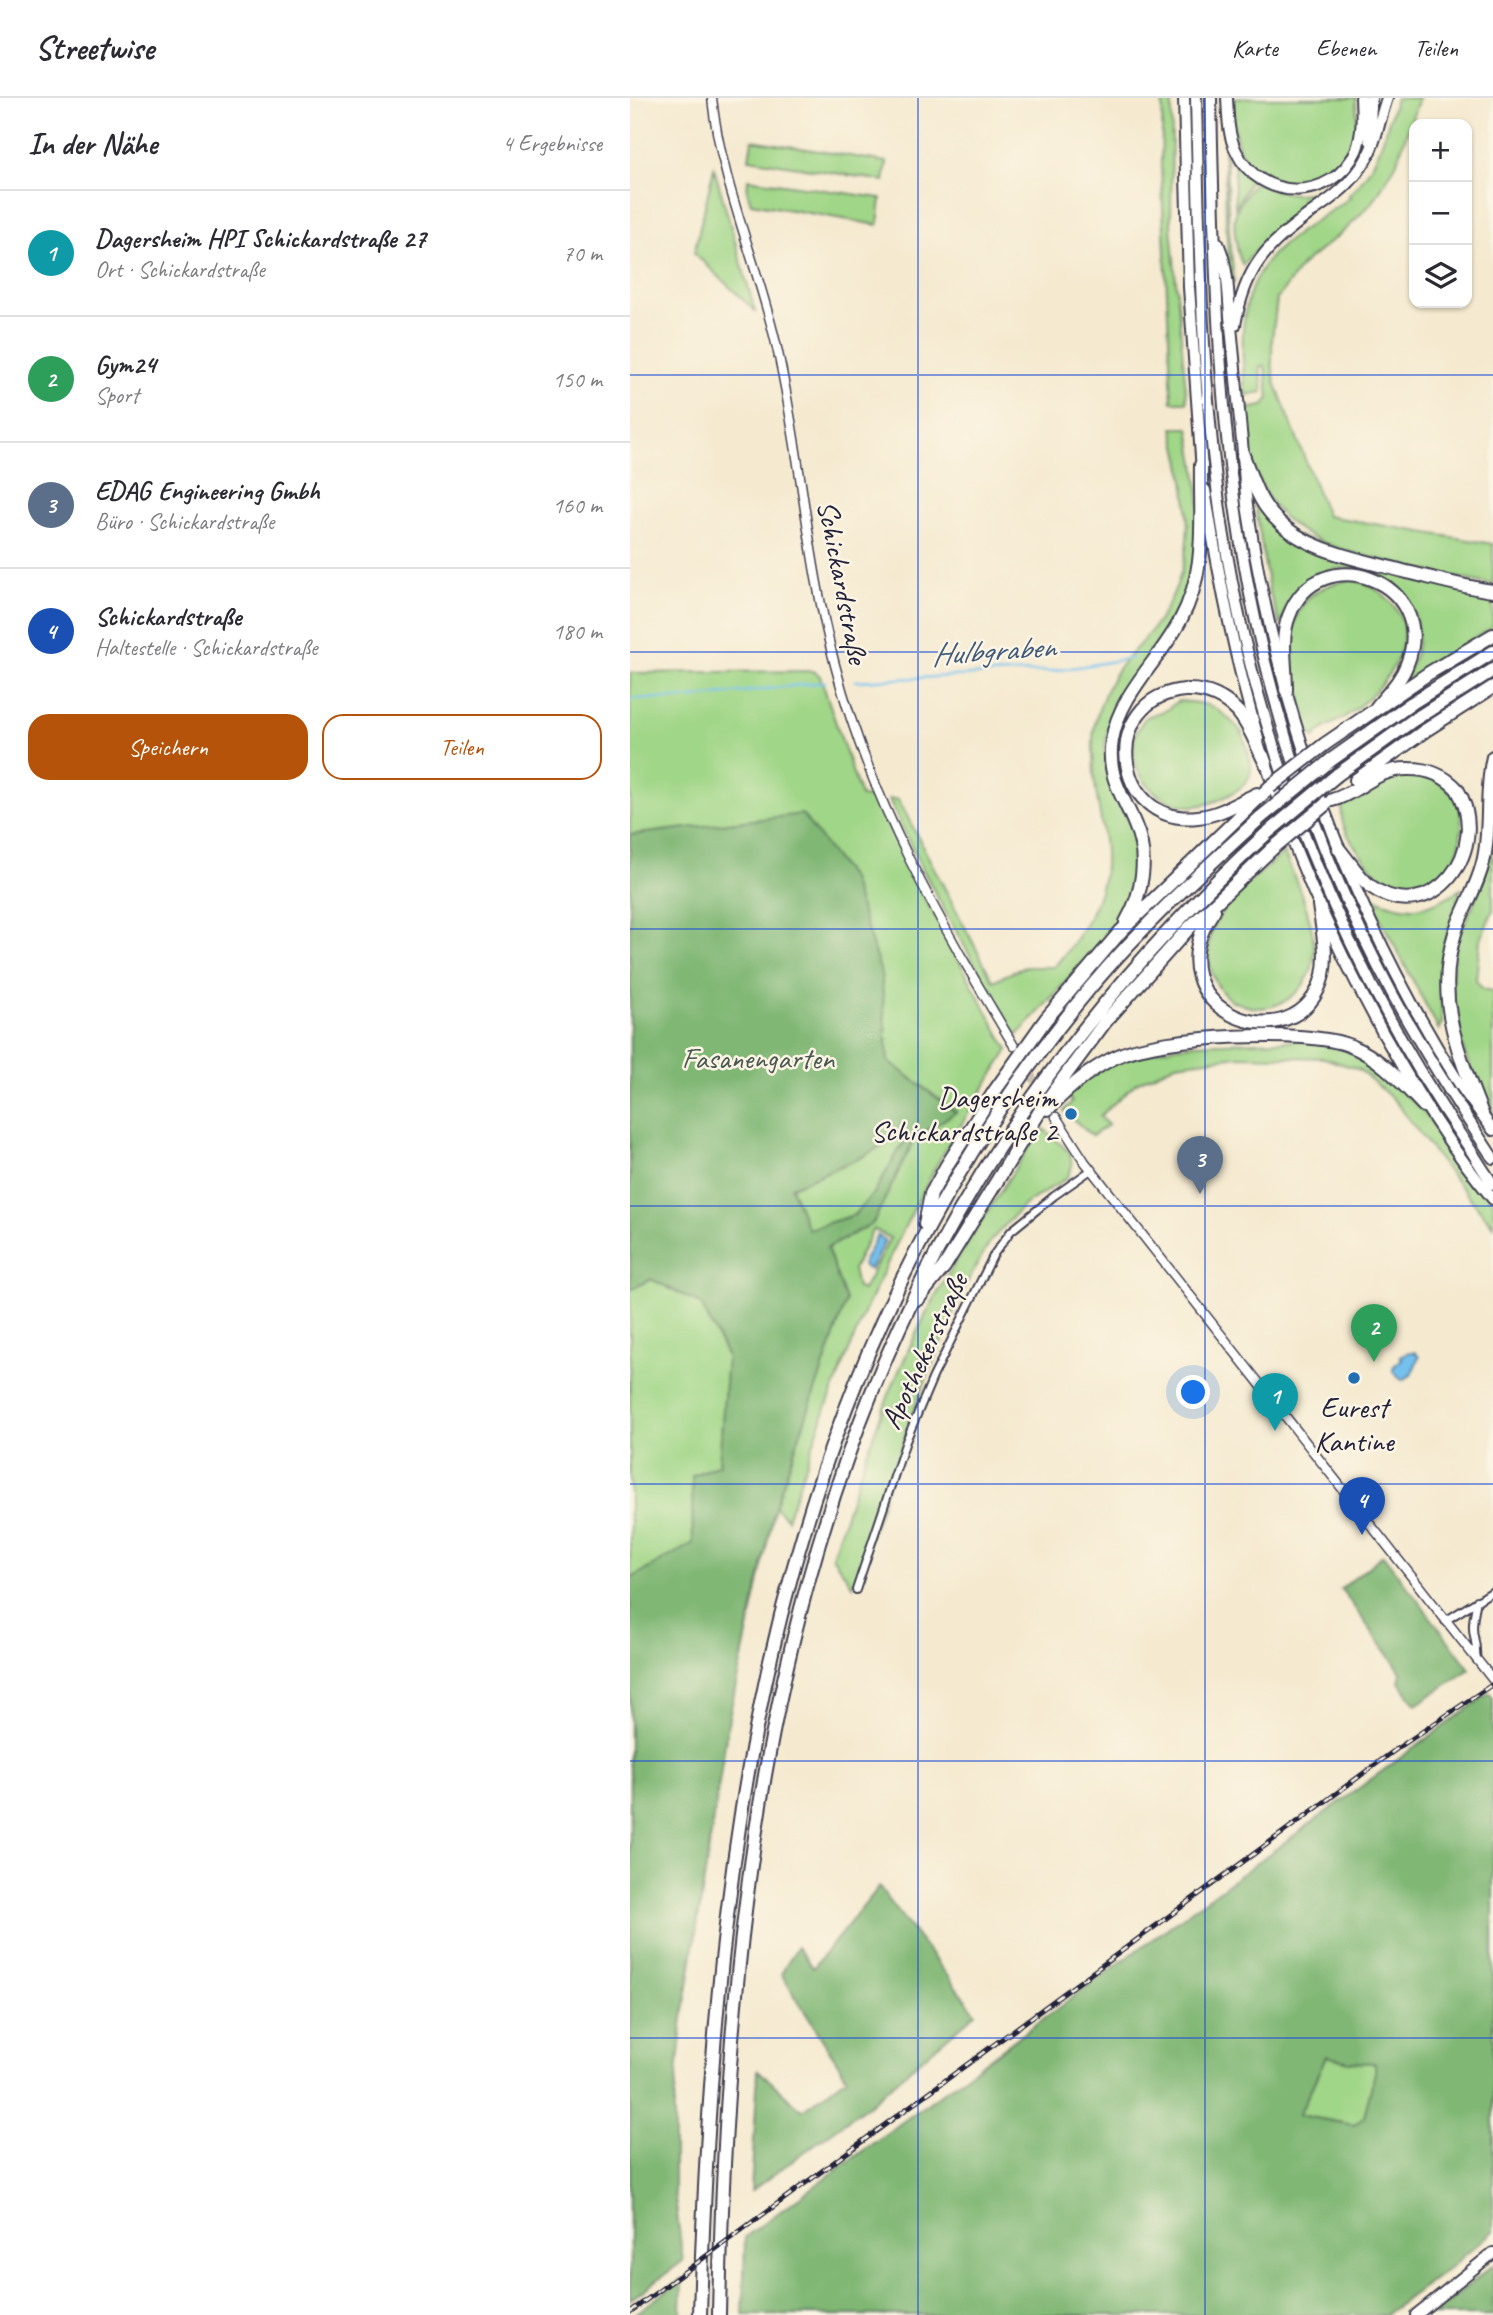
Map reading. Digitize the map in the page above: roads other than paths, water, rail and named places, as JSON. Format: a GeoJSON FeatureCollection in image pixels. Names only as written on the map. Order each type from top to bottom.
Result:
{"type":"FeatureCollection","features":[{"type":"Feature","properties":{"kind":"highway"},"geometry":{"type":"LineString","coordinates":[[1243,455],[1253,484],[1266,507],[1283,525],[1303,540],[1326,550],[1458,585],[1493,591]]}},
{"type":"Feature","properties":{"kind":"highway"},"geometry":{"type":"LineString","coordinates":[[1121,931],[1134,907],[1143,870],[1135,825],[1115,782],[1111,760],[1112,740],[1127,700],[1176,629],[1195,585],[1202,549],[1202,465]]}},
{"type":"Feature","properties":{"kind":"highway"},"geometry":{"type":"LineString","coordinates":[[1286,690],[1284,636],[1294,605],[1307,589],[1318,582],[1344,574],[1360,575],[1374,579],[1390,589],[1404,606],[1412,628],[1407,666],[1376,708]]}},
{"type":"Feature","properties":{"kind":"highway"},"geometry":{"type":"LineString","coordinates":[[920,1241],[932,1194],[977,1116],[1046,1019],[1121,931],[1253,800],[1376,708],[1493,635]]}},
{"type":"Feature","properties":{"kind":"highway"},"geometry":{"type":"LineString","coordinates":[[700,2315],[706,2143],[718,1988],[734,1855],[757,1717],[792,1570],[824,1466],[863,1362],[920,1241],[965,1163],[1033,1062],[1080,1001],[1154,917],[1260,818],[1331,760],[1402,709],[1493,652]]}},
{"type":"Feature","properties":{"kind":"highway"},"geometry":{"type":"LineString","coordinates":[[719,2315],[724,2175],[736,1997],[749,1887],[770,1753],[795,1634],[827,1517],[864,1411],[908,1309],[955,1219],[1030,1100],[1144,958],[1266,834],[1337,775],[1412,721],[1493,670]]}},
{"type":"Feature","properties":{"kind":"highway"},"geometry":{"type":"LineString","coordinates":[[1344,793],[1426,730],[1493,687]]}},
{"type":"Feature","properties":{"kind":"highway"},"geometry":{"type":"LineString","coordinates":[[1253,800],[1198,817],[1175,816],[1155,808],[1140,794],[1128,773],[1125,751],[1131,727],[1144,709],[1161,696],[1187,690],[1210,693],[1223,700],[1243,719],[1266,764]]}},
{"type":"Feature","properties":{"kind":"highway"},"geometry":{"type":"LineString","coordinates":[[1482,1114],[1453,1037],[1447,981],[1455,931],[1485,857],[1488,789],[1493,757]]}},
{"type":"Feature","properties":{"kind":"highway"},"geometry":{"type":"LineString","coordinates":[[908,1309],[944,1267],[1059,1083],[1121,1003],[1182,934],[1272,849],[1329,802],[1364,782],[1393,770],[1426,770],[1445,779],[1464,798],[1472,817],[1474,838],[1470,856],[1453,881],[1433,894],[1412,898],[1391,896],[1372,887],[1339,849]]}},
{"type":"Feature","properties":{"kind":"highway"},"geometry":{"type":"LineString","coordinates":[[1233,885],[1203,929],[1196,960],[1199,976],[1209,997],[1226,1012],[1244,1021],[1267,1023],[1289,1017],[1314,995],[1322,977],[1325,954],[1319,905]]}},
{"type":"Feature","properties":{"kind":"highway"},"geometry":{"type":"LineString","coordinates":[[1031,1127],[1079,1079],[1116,1056],[1150,1045],[1203,1040],[1300,1036],[1349,1045],[1391,1071],[1424,1106]]}},
{"type":"Feature","properties":{"kind":"main road"},"geometry":{"type":"LineString","coordinates":[[1184,98],[1190,299],[1202,465],[1226,612],[1239,669],[1266,764],[1319,905],[1364,997],[1424,1106],[1493,1199]]}},
{"type":"Feature","properties":{"kind":"main road"},"geometry":{"type":"LineString","coordinates":[[1196,98],[1201,272],[1212,441],[1230,572],[1258,694],[1305,838],[1350,942],[1419,1071],[1493,1184]]}},
{"type":"Feature","properties":{"kind":"main road"},"geometry":{"type":"LineString","coordinates":[[1211,98],[1224,412],[1237,516],[1255,619],[1283,726],[1332,865],[1377,963],[1429,1058],[1493,1158]]}},
{"type":"Feature","properties":{"kind":"main road"},"geometry":{"type":"LineString","coordinates":[[1228,104],[1232,143],[1241,162],[1256,177],[1276,188],[1303,190],[1331,181],[1351,160],[1360,138],[1361,98]]}},
{"type":"Feature","properties":{"kind":"main road"},"geometry":{"type":"LineString","coordinates":[[1367,157],[1372,123],[1371,98]]}},
{"type":"Feature","properties":{"kind":"main road"},"geometry":{"type":"LineString","coordinates":[[1233,334],[1246,280],[1256,263],[1269,246],[1358,172],[1374,146],[1387,98]]}},
{"type":"Feature","properties":{"kind":"main road"},"geometry":{"type":"LineString","coordinates":[[1215,234],[1223,255],[1233,334],[1247,505],[1258,571],[1299,737],[1339,849],[1368,916],[1413,1006],[1458,1082],[1493,1130]]}},
{"type":"Feature","properties":{"kind":"main road"},"geometry":{"type":"LineString","coordinates":[[1416,2315],[1493,2253]]}},
{"type":"Feature","properties":{"kind":"street","name":"Schickardstraße"},"geometry":{"type":"LineString","coordinates":[[712,98],[724,168],[777,348],[821,606],[851,721],[879,796],[913,871],[1014,1046]]}},
{"type":"Feature","properties":{"kind":"street"},"geometry":{"type":"LineString","coordinates":[[1056,1117],[1077,1152],[1493,1680]]}},
{"type":"Feature","properties":{"kind":"street","name":"Apothekerstraße"},"geometry":{"type":"LineString","coordinates":[[856,1590],[906,1441],[933,1377],[994,1254],[1011,1231],[1091,1170]]}},
{"type":"Feature","properties":{"kind":"street"},"geometry":{"type":"LineString","coordinates":[[1445,1621],[1493,1591]]}},
{"type":"Feature","properties":{"kind":"street"},"geometry":{"type":"LineString","coordinates":[[1476,1659],[1478,1647],[1473,1625],[1477,1600]]}},
{"type":"Feature","properties":{"kind":"water"},"geometry":{"type":"Polygon","coordinates":[[[877,1235],[885,1240],[870,1270],[862,1265],[877,1235]]]}},
{"type":"Feature","properties":{"kind":"water"},"geometry":{"type":"Polygon","coordinates":[[[1415,1352],[1419,1357],[1411,1375],[1402,1380],[1393,1371],[1394,1366],[1402,1359],[1400,1356],[1415,1352]]]}},
{"type":"Feature","properties":{"kind":"waterway","name":"Hulbgraben"},"geometry":{"type":"LineString","coordinates":[[856,681],[1053,671],[1133,658]]}},
{"type":"Feature","properties":{"kind":"waterway","name":"Hulbgraben"},"geometry":{"type":"LineString","coordinates":[[630,699],[692,698],[825,682]]}},
{"type":"Feature","properties":{"kind":"tunnel"},"geometry":{"type":"LineString","coordinates":[[1018,1054],[1040,1090]]}},
{"type":"Feature","properties":{"kind":"railway"},"geometry":{"type":"LineString","coordinates":[[630,2312],[1398,1748],[1493,1684]]}},
{"type":"Feature","properties":{"kind":"place","name":"Dagersheim Schickardstraße 2"},"geometry":{"type":"Point","coordinates":[1071,1114]}},
{"type":"Feature","properties":{"kind":"place","name":"EDAG Engineering Gmbh"},"geometry":{"type":"Point","coordinates":[1200,1194]}},
{"type":"Feature","properties":{"kind":"place","name":"Gym24"},"geometry":{"type":"Point","coordinates":[1374,1362]}},
{"type":"Feature","properties":{"kind":"place","name":"Eurest Kantine"},"geometry":{"type":"Point","coordinates":[1354,1378]}},
{"type":"Feature","properties":{"kind":"place","name":"Dagersheim HPI Schickardstraße 27"},"geometry":{"type":"Point","coordinates":[1275,1431]}},
{"type":"Feature","properties":{"kind":"place","name":"Schickardstraße"},"geometry":{"type":"Point","coordinates":[1362,1535]}},
{"type":"Feature","properties":{"kind":"park label","name":"Fasanengarten"},"geometry":{"type":"Point","coordinates":[758,1058]}}]}
